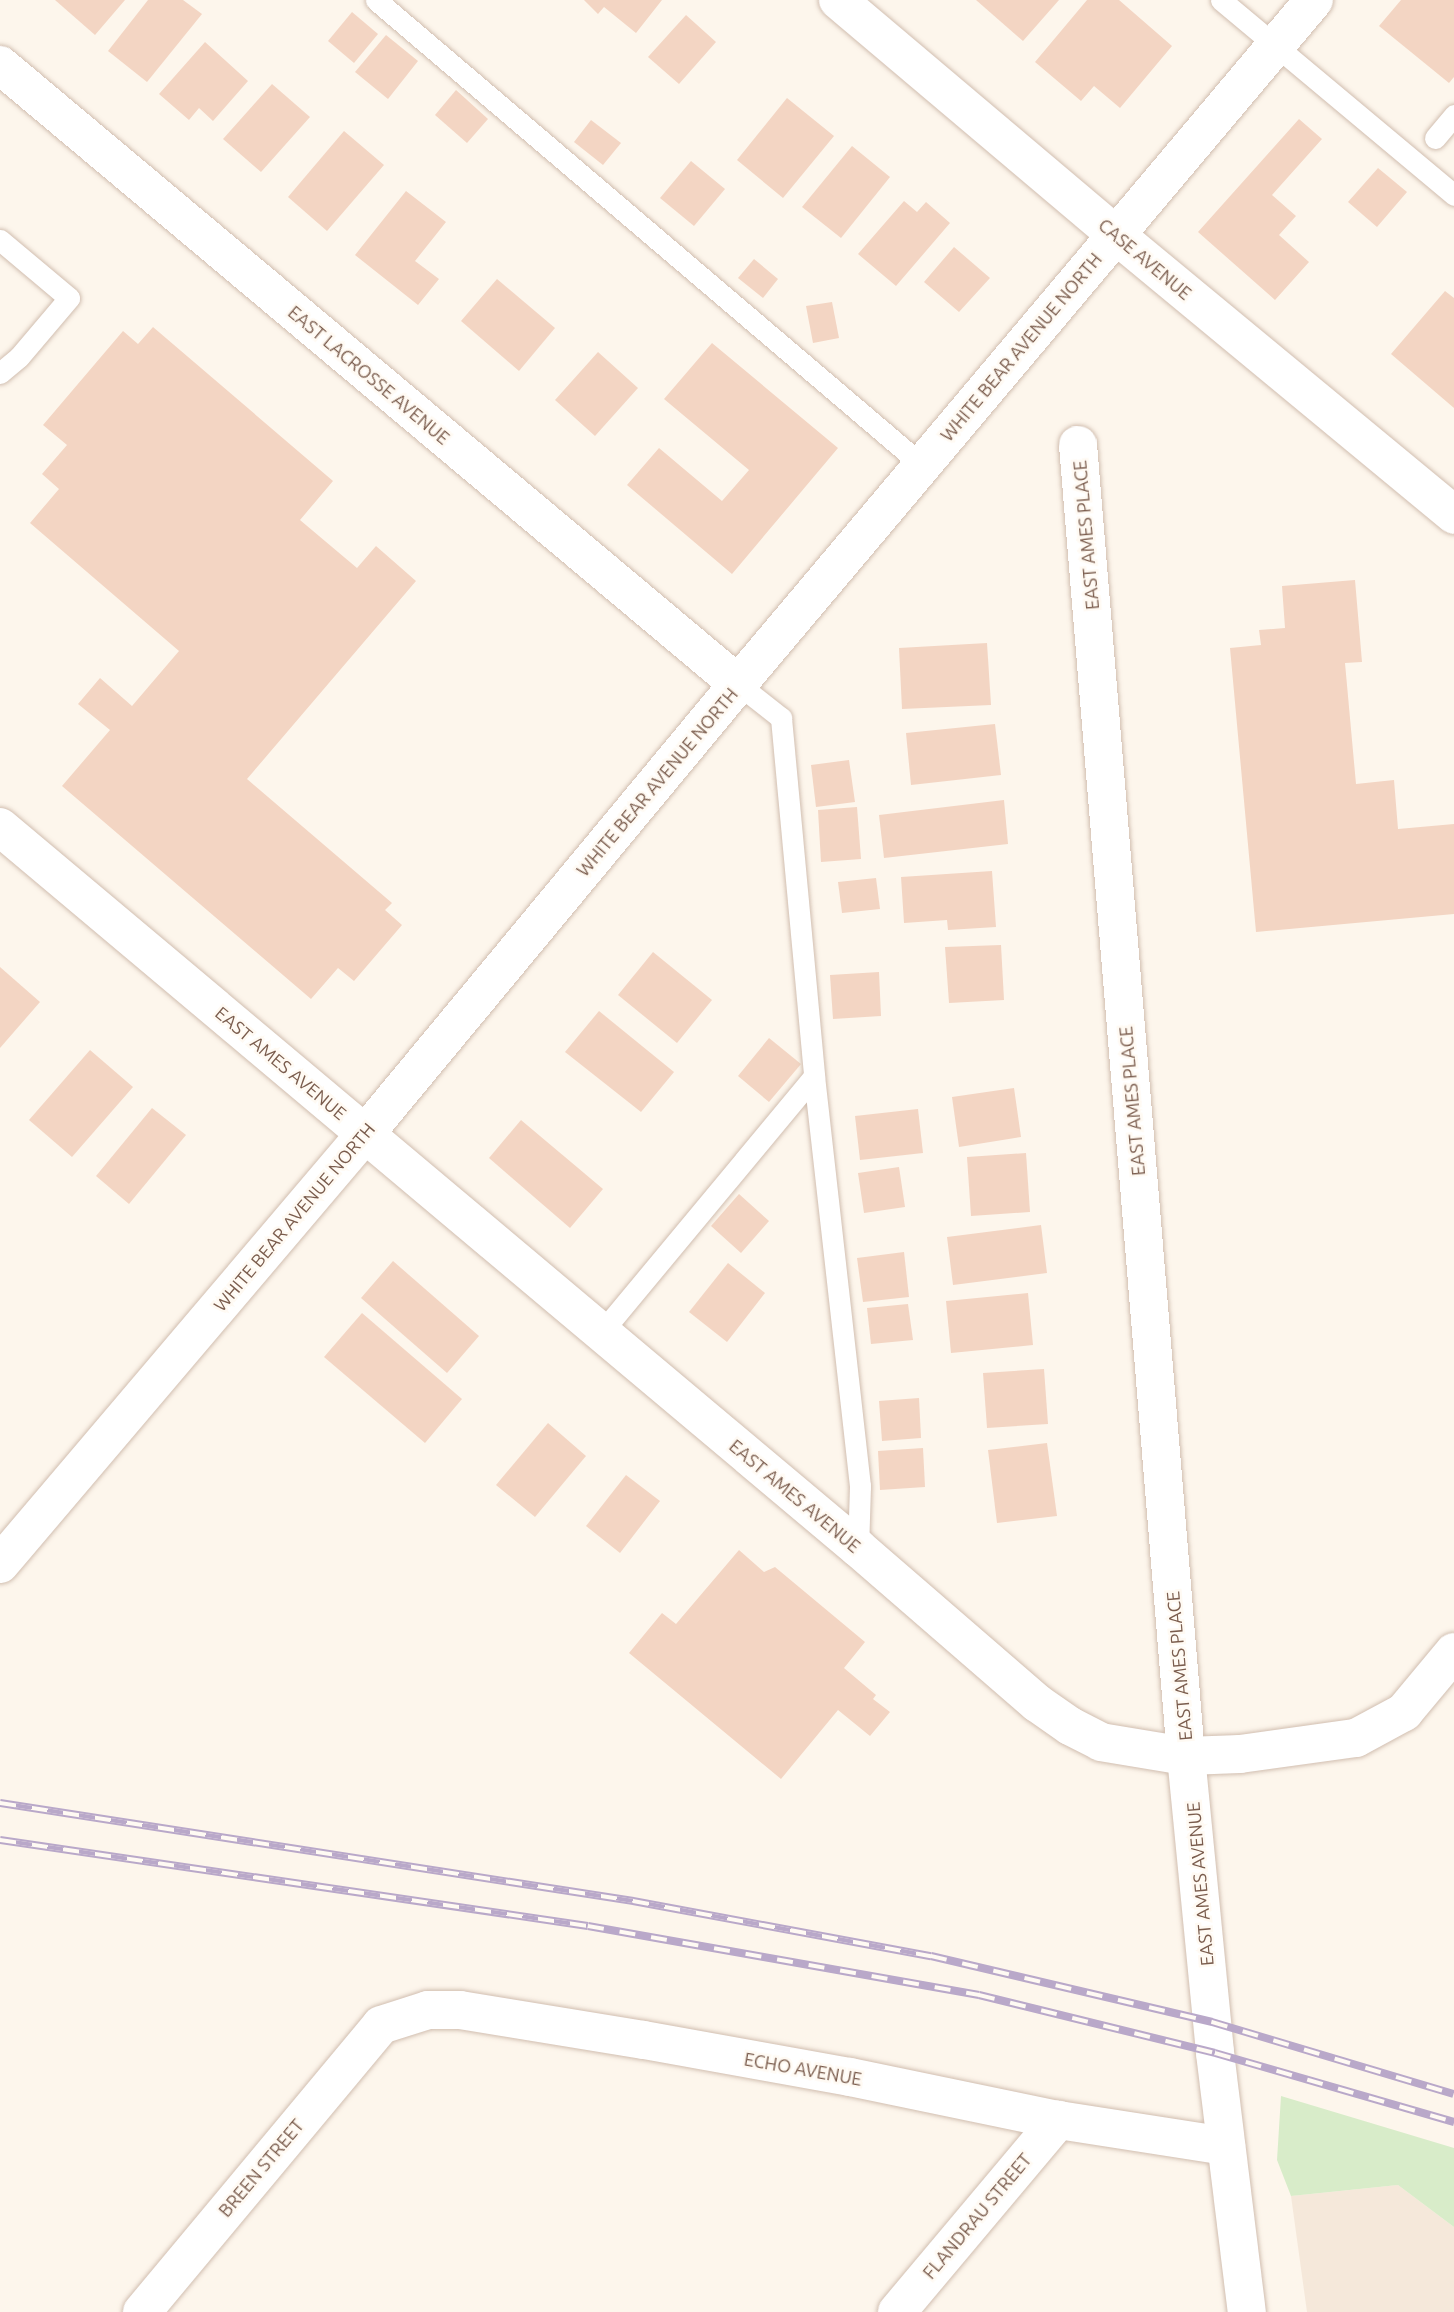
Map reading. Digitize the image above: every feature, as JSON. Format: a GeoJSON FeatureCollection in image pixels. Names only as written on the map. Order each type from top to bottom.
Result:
{"type":"FeatureCollection","features":[{"type":"Feature","properties":{"kind":"street","name":"CASE AVENUE"},"geometry":{"type":"LineString","coordinates":[[838,0],[1454,515]]}},
{"type":"Feature","properties":{"kind":"street","name":"WHITE BEAR AVENUE NORTH"},"geometry":{"type":"LineString","coordinates":[[0,1563],[365,1134],[738,684],[1314,0]]}},
{"type":"Feature","properties":{"kind":"street","name":"EAST LACROSSE AVENUE"},"geometry":{"type":"LineString","coordinates":[[0,65],[738,684]]}},
{"type":"Feature","properties":{"kind":"street","name":"EAST AMES PLACE"},"geometry":{"type":"LineString","coordinates":[[1078,445],[1186,1756]]}},
{"type":"Feature","properties":{"kind":"street","name":"EAST AMES AVENUE"},"geometry":{"type":"LineString","coordinates":[[0,827],[600,1334],[858,1548],[1037,1703],[1070,1726],[1101,1742],[1186,1756],[1226,2146],[1247,2312]]}},
{"type":"Feature","properties":{"kind":"street"},"geometry":{"type":"LineString","coordinates":[[1186,1756],[1240,1754],[1356,1738],[1404,1712],[1454,1652]]}},
{"type":"Feature","properties":{"kind":"street","name":"ECHO AVENUE"},"geometry":{"type":"LineString","coordinates":[[381,2025],[428,2010],[460,2010],[850,2077],[1058,2120],[1226,2146]]}},
{"type":"Feature","properties":{"kind":"street","name":"BREEN STREET"},"geometry":{"type":"LineString","coordinates":[[142,2312],[381,2025]]}},
{"type":"Feature","properties":{"kind":"street","name":"FLANDRAU STREET"},"geometry":{"type":"LineString","coordinates":[[897,2312],[1058,2120]]}},
{"type":"Feature","properties":{"kind":"lane"},"geometry":{"type":"LineString","coordinates":[[376,0],[922,465]]}},
{"type":"Feature","properties":{"kind":"lane"},"geometry":{"type":"LineString","coordinates":[[1220,0],[1454,195]]}},
{"type":"Feature","properties":{"kind":"lane"},"geometry":{"type":"LineString","coordinates":[[1435,138],[1454,115]]}},
{"type":"Feature","properties":{"kind":"lane"},"geometry":{"type":"LineString","coordinates":[[0,240],[69,298],[0,373]]}},
{"type":"Feature","properties":{"kind":"lane"},"geometry":{"type":"LineString","coordinates":[[738,684],[781,719],[814,1076],[860,1486],[858,1548]]}},
{"type":"Feature","properties":{"kind":"lane"},"geometry":{"type":"LineString","coordinates":[[600,1334],[814,1076]]}},
{"type":"Feature","properties":{"kind":"shaded area"},"geometry":{"type":"Polygon","coordinates":[[[1398,2185],[1454,2227],[1454,2312],[1307,2312],[1291,2196],[1398,2185]]]}},
{"type":"Feature","properties":{"kind":"green space"},"geometry":{"type":"Polygon","coordinates":[[[1281,2096],[1454,2148],[1454,2227],[1398,2185],[1291,2196],[1277,2160],[1281,2096]]]}},
{"type":"Feature","properties":{"kind":"building"},"geometry":{"type":"Polygon","coordinates":[[[55,0],[125,0],[95,35],[55,0]]]}},
{"type":"Feature","properties":{"kind":"building"},"geometry":{"type":"Polygon","coordinates":[[[148,0],[183,0],[202,14],[147,82],[108,51],[148,0]]]}},
{"type":"Feature","properties":{"kind":"building"},"geometry":{"type":"Polygon","coordinates":[[[584,0],[662,0],[636,33],[604,7],[598,14],[584,0]]]}},
{"type":"Feature","properties":{"kind":"building"},"geometry":{"type":"Polygon","coordinates":[[[976,0],[1059,0],[1023,41],[976,0]]]}},
{"type":"Feature","properties":{"kind":"building"},"geometry":{"type":"Polygon","coordinates":[[[1087,0],[1119,0],[1172,46],[1120,108],[1094,86],[1081,101],[1035,62],[1087,0]]]}},
{"type":"Feature","properties":{"kind":"building"},"geometry":{"type":"Polygon","coordinates":[[[1401,0],[1454,0],[1454,77],[1449,83],[1379,26],[1401,0]]]}},
{"type":"Feature","properties":{"kind":"building"},"geometry":{"type":"Polygon","coordinates":[[[352,12],[378,34],[354,63],[328,41],[352,12]]]}},
{"type":"Feature","properties":{"kind":"building"},"geometry":{"type":"Polygon","coordinates":[[[686,15],[716,42],[679,84],[648,57],[686,15]]]}},
{"type":"Feature","properties":{"kind":"building"},"geometry":{"type":"Polygon","coordinates":[[[386,35],[418,61],[388,99],[355,72],[386,35]]]}},
{"type":"Feature","properties":{"kind":"building"},"geometry":{"type":"Polygon","coordinates":[[[205,42],[248,81],[213,121],[199,108],[189,120],[159,94],[205,42]]]}},
{"type":"Feature","properties":{"kind":"building"},"geometry":{"type":"Polygon","coordinates":[[[272,84],[310,117],[261,172],[223,139],[272,84]]]}},
{"type":"Feature","properties":{"kind":"building"},"geometry":{"type":"Polygon","coordinates":[[[456,90],[488,119],[467,143],[435,115],[456,90]]]}},
{"type":"Feature","properties":{"kind":"building"},"geometry":{"type":"Polygon","coordinates":[[[787,98],[834,136],[783,198],[737,160],[787,98]]]}},
{"type":"Feature","properties":{"kind":"building"},"geometry":{"type":"Polygon","coordinates":[[[1299,119],[1322,139],[1272,195],[1296,216],[1279,235],[1309,262],[1275,300],[1198,232],[1299,119]]]}},
{"type":"Feature","properties":{"kind":"building"},"geometry":{"type":"Polygon","coordinates":[[[591,120],[621,143],[603,165],[574,142],[591,120]]]}},
{"type":"Feature","properties":{"kind":"building"},"geometry":{"type":"Polygon","coordinates":[[[344,131],[384,165],[327,231],[288,197],[344,131]]]}},
{"type":"Feature","properties":{"kind":"building"},"geometry":{"type":"Polygon","coordinates":[[[852,146],[890,177],[841,238],[802,207],[852,146]]]}},
{"type":"Feature","properties":{"kind":"building"},"geometry":{"type":"Polygon","coordinates":[[[691,161],[725,189],[694,226],[660,198],[691,161]]]}},
{"type":"Feature","properties":{"kind":"building"},"geometry":{"type":"Polygon","coordinates":[[[1378,168],[1407,192],[1377,227],[1348,202],[1378,168]]]}},
{"type":"Feature","properties":{"kind":"building"},"geometry":{"type":"Polygon","coordinates":[[[406,191],[446,222],[415,261],[439,279],[418,305],[355,255],[406,191]]]}},
{"type":"Feature","properties":{"kind":"building"},"geometry":{"type":"Polygon","coordinates":[[[904,201],[917,212],[926,202],[950,223],[896,286],[858,254],[904,201]]]}},
{"type":"Feature","properties":{"kind":"building"},"geometry":{"type":"Polygon","coordinates":[[[954,247],[990,278],[959,312],[924,282],[954,247]]]}},
{"type":"Feature","properties":{"kind":"building"},"geometry":{"type":"Polygon","coordinates":[[[754,259],[778,279],[763,298],[738,278],[754,259]]]}},
{"type":"Feature","properties":{"kind":"building"},"geometry":{"type":"Polygon","coordinates":[[[497,279],[555,328],[519,371],[461,321],[497,279]]]}},
{"type":"Feature","properties":{"kind":"building"},"geometry":{"type":"Polygon","coordinates":[[[1445,291],[1454,298],[1454,408],[1391,354],[1445,291]]]}},
{"type":"Feature","properties":{"kind":"building"},"geometry":{"type":"Polygon","coordinates":[[[832,302],[839,338],[813,343],[806,306],[832,302]]]}},
{"type":"Feature","properties":{"kind":"building"},"geometry":{"type":"Polygon","coordinates":[[[153,327],[333,481],[300,520],[357,568],[376,546],[416,581],[247,779],[392,903],[385,910],[402,925],[354,981],[338,968],[311,999],[62,786],[110,730],[78,704],[100,678],[132,706],[179,651],[30,523],[59,489],[42,474],[67,445],[43,425],[123,331],[138,344],[153,327]]]}},
{"type":"Feature","properties":{"kind":"building"},"geometry":{"type":"Polygon","coordinates":[[[712,343],[838,448],[732,574],[627,485],[659,448],[722,501],[749,470],[664,399],[712,343]]]}},
{"type":"Feature","properties":{"kind":"building"},"geometry":{"type":"Polygon","coordinates":[[[598,352],[638,388],[595,436],[555,400],[598,352]]]}},
{"type":"Feature","properties":{"kind":"building"},"geometry":{"type":"Polygon","coordinates":[[[1355,580],[1362,662],[1345,663],[1356,784],[1394,780],[1398,829],[1454,824],[1454,914],[1256,932],[1230,648],[1261,645],[1259,630],[1285,628],[1282,586],[1355,580]]]}},
{"type":"Feature","properties":{"kind":"building"},"geometry":{"type":"Polygon","coordinates":[[[987,643],[991,705],[902,709],[899,648],[987,643]]]}},
{"type":"Feature","properties":{"kind":"building"},"geometry":{"type":"Polygon","coordinates":[[[995,724],[1001,775],[911,785],[906,733],[995,724]]]}},
{"type":"Feature","properties":{"kind":"building"},"geometry":{"type":"Polygon","coordinates":[[[849,760],[855,802],[816,807],[811,765],[849,760]]]}},
{"type":"Feature","properties":{"kind":"building"},"geometry":{"type":"Polygon","coordinates":[[[1004,800],[1008,844],[884,858],[879,815],[1004,800]]]}},
{"type":"Feature","properties":{"kind":"building"},"geometry":{"type":"Polygon","coordinates":[[[857,807],[861,859],[821,862],[818,810],[857,807]]]}},
{"type":"Feature","properties":{"kind":"building"},"geometry":{"type":"Polygon","coordinates":[[[992,871],[996,927],[948,930],[947,920],[904,923],[901,877],[992,871]]]}},
{"type":"Feature","properties":{"kind":"building"},"geometry":{"type":"Polygon","coordinates":[[[876,878],[880,909],[842,913],[838,882],[876,878]]]}},
{"type":"Feature","properties":{"kind":"building"},"geometry":{"type":"Polygon","coordinates":[[[1001,945],[1004,1000],[949,1003],[945,947],[1001,945]]]}},
{"type":"Feature","properties":{"kind":"building"},"geometry":{"type":"Polygon","coordinates":[[[653,952],[712,1000],[677,1043],[618,995],[653,952]]]}},
{"type":"Feature","properties":{"kind":"building"},"geometry":{"type":"Polygon","coordinates":[[[0,967],[40,1002],[0,1048],[0,967]]]}},
{"type":"Feature","properties":{"kind":"building"},"geometry":{"type":"Polygon","coordinates":[[[879,972],[881,1016],[833,1019],[830,975],[879,972]]]}},
{"type":"Feature","properties":{"kind":"building"},"geometry":{"type":"Polygon","coordinates":[[[599,1011],[674,1072],[641,1112],[565,1052],[599,1011]]]}},
{"type":"Feature","properties":{"kind":"building"},"geometry":{"type":"Polygon","coordinates":[[[769,1038],[801,1064],[769,1102],[738,1076],[769,1038]]]}},
{"type":"Feature","properties":{"kind":"building"},"geometry":{"type":"Polygon","coordinates":[[[90,1050],[133,1087],[72,1157],[29,1120],[90,1050]]]}},
{"type":"Feature","properties":{"kind":"building"},"geometry":{"type":"Polygon","coordinates":[[[1014,1088],[1021,1137],[959,1147],[952,1097],[1014,1088]]]}},
{"type":"Feature","properties":{"kind":"building"},"geometry":{"type":"Polygon","coordinates":[[[152,1108],[186,1135],[129,1204],[96,1176],[152,1108]]]}},
{"type":"Feature","properties":{"kind":"building"},"geometry":{"type":"Polygon","coordinates":[[[918,1109],[923,1153],[860,1160],[855,1116],[918,1109]]]}},
{"type":"Feature","properties":{"kind":"building"},"geometry":{"type":"Polygon","coordinates":[[[521,1120],[603,1189],[570,1228],[489,1158],[521,1120]]]}},
{"type":"Feature","properties":{"kind":"building"},"geometry":{"type":"Polygon","coordinates":[[[1026,1153],[1030,1212],[971,1216],[967,1157],[1026,1153]]]}},
{"type":"Feature","properties":{"kind":"building"},"geometry":{"type":"Polygon","coordinates":[[[899,1167],[905,1207],[864,1213],[858,1173],[899,1167]]]}},
{"type":"Feature","properties":{"kind":"building"},"geometry":{"type":"Polygon","coordinates":[[[739,1194],[769,1221],[741,1253],[711,1226],[739,1194]]]}},
{"type":"Feature","properties":{"kind":"building"},"geometry":{"type":"Polygon","coordinates":[[[1041,1225],[1047,1273],[953,1285],[947,1237],[1041,1225]]]}},
{"type":"Feature","properties":{"kind":"building"},"geometry":{"type":"Polygon","coordinates":[[[904,1252],[909,1297],[863,1302],[857,1258],[904,1252]]]}},
{"type":"Feature","properties":{"kind":"building"},"geometry":{"type":"Polygon","coordinates":[[[393,1261],[479,1336],[447,1373],[361,1298],[393,1261]]]}},
{"type":"Feature","properties":{"kind":"building"},"geometry":{"type":"Polygon","coordinates":[[[728,1263],[765,1293],[727,1342],[689,1312],[728,1263]]]}},
{"type":"Feature","properties":{"kind":"building"},"geometry":{"type":"Polygon","coordinates":[[[1028,1293],[1033,1345],[951,1353],[946,1301],[1028,1293]]]}},
{"type":"Feature","properties":{"kind":"building"},"geometry":{"type":"Polygon","coordinates":[[[908,1304],[913,1340],[871,1344],[867,1308],[908,1304]]]}},
{"type":"Feature","properties":{"kind":"building"},"geometry":{"type":"Polygon","coordinates":[[[362,1313],[462,1399],[425,1443],[324,1357],[362,1313]]]}},
{"type":"Feature","properties":{"kind":"building"},"geometry":{"type":"Polygon","coordinates":[[[1044,1369],[1048,1424],[987,1428],[983,1373],[1044,1369]]]}},
{"type":"Feature","properties":{"kind":"building"},"geometry":{"type":"Polygon","coordinates":[[[919,1398],[921,1438],[882,1441],[879,1401],[919,1398]]]}},
{"type":"Feature","properties":{"kind":"building"},"geometry":{"type":"Polygon","coordinates":[[[548,1423],[586,1456],[535,1517],[496,1485],[548,1423]]]}},
{"type":"Feature","properties":{"kind":"building"},"geometry":{"type":"Polygon","coordinates":[[[1047,1443],[1057,1516],[997,1523],[988,1450],[1047,1443]]]}},
{"type":"Feature","properties":{"kind":"building"},"geometry":{"type":"Polygon","coordinates":[[[923,1448],[925,1487],[880,1490],[878,1451],[923,1448]]]}},
{"type":"Feature","properties":{"kind":"building"},"geometry":{"type":"Polygon","coordinates":[[[626,1475],[660,1501],[620,1553],[586,1526],[626,1475]]]}},
{"type":"Feature","properties":{"kind":"building"},"geometry":{"type":"Polygon","coordinates":[[[739,1550],[764,1572],[775,1567],[865,1642],[844,1668],[876,1695],[873,1699],[890,1712],[870,1736],[838,1710],[781,1779],[629,1653],[662,1613],[676,1624],[739,1550]]]}},
{"type":"Feature","properties":{"kind":"railway"},"geometry":{"type":"LineString","coordinates":[[0,1803],[633,1901],[931,1956],[1212,2022],[1454,2094]]}},
{"type":"Feature","properties":{"kind":"railway"},"geometry":{"type":"LineString","coordinates":[[0,1840],[588,1926],[979,1995],[1215,2053],[1454,2122]]}}]}
